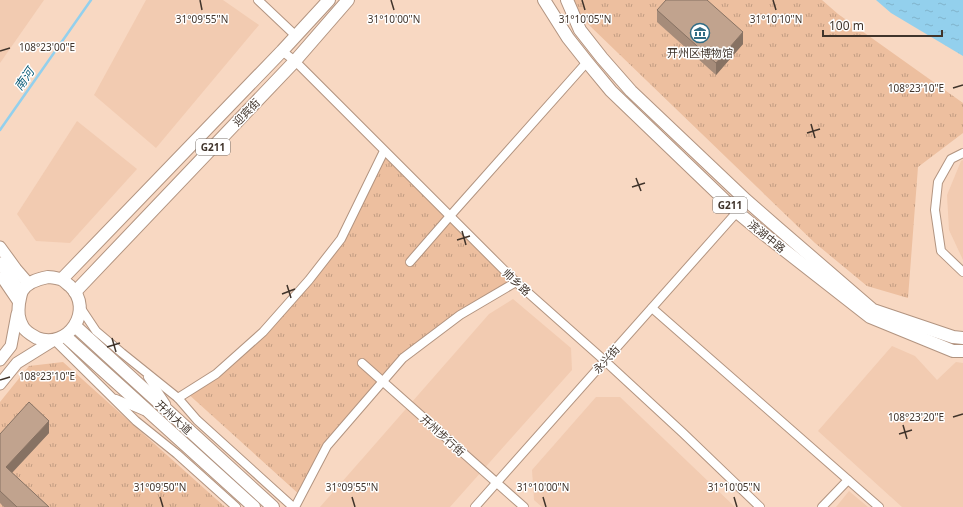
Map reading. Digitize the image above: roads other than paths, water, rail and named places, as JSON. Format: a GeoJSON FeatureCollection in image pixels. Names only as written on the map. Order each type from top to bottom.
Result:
{"type":"FeatureCollection","features":[{"type":"Feature","properties":{"kind":"highway","name":"迎宾街"},"geometry":{"type":"LineString","coordinates":[[62,279],[282,51],[329,0]]}},
{"type":"Feature","properties":{"kind":"highway","name":"迎宾街"},"geometry":{"type":"LineString","coordinates":[[75,292],[295,61],[348,0]]}},
{"type":"Feature","properties":{"kind":"highway","name":"滨湖中路"},"geometry":{"type":"LineString","coordinates":[[544,0],[568,38],[611,91],[737,212],[870,317],[953,351],[963,351]]}},
{"type":"Feature","properties":{"kind":"highway","name":"滨湖中路"},"geometry":{"type":"LineString","coordinates":[[567,0],[580,30],[631,91],[746,200],[873,310],[953,337],[963,338]]}},
{"type":"Feature","properties":{"kind":"highway"},"geometry":{"type":"LineString","coordinates":[[48,277],[62,279],[78,297],[80,307],[78,320],[75,326],[60,338],[42,339],[31,335],[23,327],[18,309],[25,288],[38,278],[48,277]]}},
{"type":"Feature","properties":{"kind":"highway","name":"开州大道"},"geometry":{"type":"LineString","coordinates":[[75,326],[273,507]]}},
{"type":"Feature","properties":{"kind":"highway","name":"开州大道"},"geometry":{"type":"LineString","coordinates":[[60,338],[151,414],[254,507]]}},
{"type":"Feature","properties":{"kind":"main road"},"geometry":{"type":"LineString","coordinates":[[0,247],[16,269],[25,288]]}},
{"type":"Feature","properties":{"kind":"main road"},"geometry":{"type":"LineString","coordinates":[[0,263],[25,288]]}},
{"type":"Feature","properties":{"kind":"main road"},"geometry":{"type":"LineString","coordinates":[[0,360],[11,346],[18,309]]}},
{"type":"Feature","properties":{"kind":"main road"},"geometry":{"type":"LineString","coordinates":[[0,384],[17,363],[60,338]]}},
{"type":"Feature","properties":{"kind":"street"},"geometry":{"type":"LineString","coordinates":[[258,0],[296,36]]}},
{"type":"Feature","properties":{"kind":"street","name":"帅乡路"},"geometry":{"type":"LineString","coordinates":[[282,51],[295,61],[516,282],[605,361],[760,507]]}},
{"type":"Feature","properties":{"kind":"street"},"geometry":{"type":"LineString","coordinates":[[410,262],[587,62]]}},
{"type":"Feature","properties":{"kind":"street"},"geometry":{"type":"LineString","coordinates":[[178,398],[216,374],[263,332],[309,280],[341,239],[384,150]]}},
{"type":"Feature","properties":{"kind":"street"},"geometry":{"type":"LineString","coordinates":[[963,153],[952,159],[938,182],[935,210],[941,251],[963,272]]}},
{"type":"Feature","properties":{"kind":"street","name":"永兴街"},"geometry":{"type":"LineString","coordinates":[[475,507],[737,212]]}},
{"type":"Feature","properties":{"kind":"street"},"geometry":{"type":"LineString","coordinates":[[0,277],[18,309]]}},
{"type":"Feature","properties":{"kind":"street"},"geometry":{"type":"LineString","coordinates":[[80,307],[96,331],[178,398],[197,420],[294,507],[327,446],[403,358],[460,315],[516,282]]}},
{"type":"Feature","properties":{"kind":"street"},"geometry":{"type":"LineString","coordinates":[[652,308],[879,507]]}},
{"type":"Feature","properties":{"kind":"street"},"geometry":{"type":"LineString","coordinates":[[60,338],[111,397],[136,421],[177,454],[236,507]]}},
{"type":"Feature","properties":{"kind":"street","name":"开州步行街"},"geometry":{"type":"LineString","coordinates":[[362,363],[524,507]]}},
{"type":"Feature","properties":{"kind":"street"},"geometry":{"type":"LineString","coordinates":[[144,371],[174,417]]}},
{"type":"Feature","properties":{"kind":"street"},"geometry":{"type":"LineString","coordinates":[[111,397],[151,414]]}},
{"type":"Feature","properties":{"kind":"street"},"geometry":{"type":"LineString","coordinates":[[822,507],[848,480]]}},
{"type":"Feature","properties":{"kind":"water"},"geometry":{"type":"Polygon","coordinates":[[[876,0],[963,0],[963,56],[891,13],[876,0]]]}},
{"type":"Feature","properties":{"kind":"waterway","name":"南河"},"geometry":{"type":"LineString","coordinates":[[0,130],[91,0]]}},
{"type":"Feature","properties":{"kind":"place","name":"开州区博物馆"},"geometry":{"type":"Point","coordinates":[700,33]}}]}
